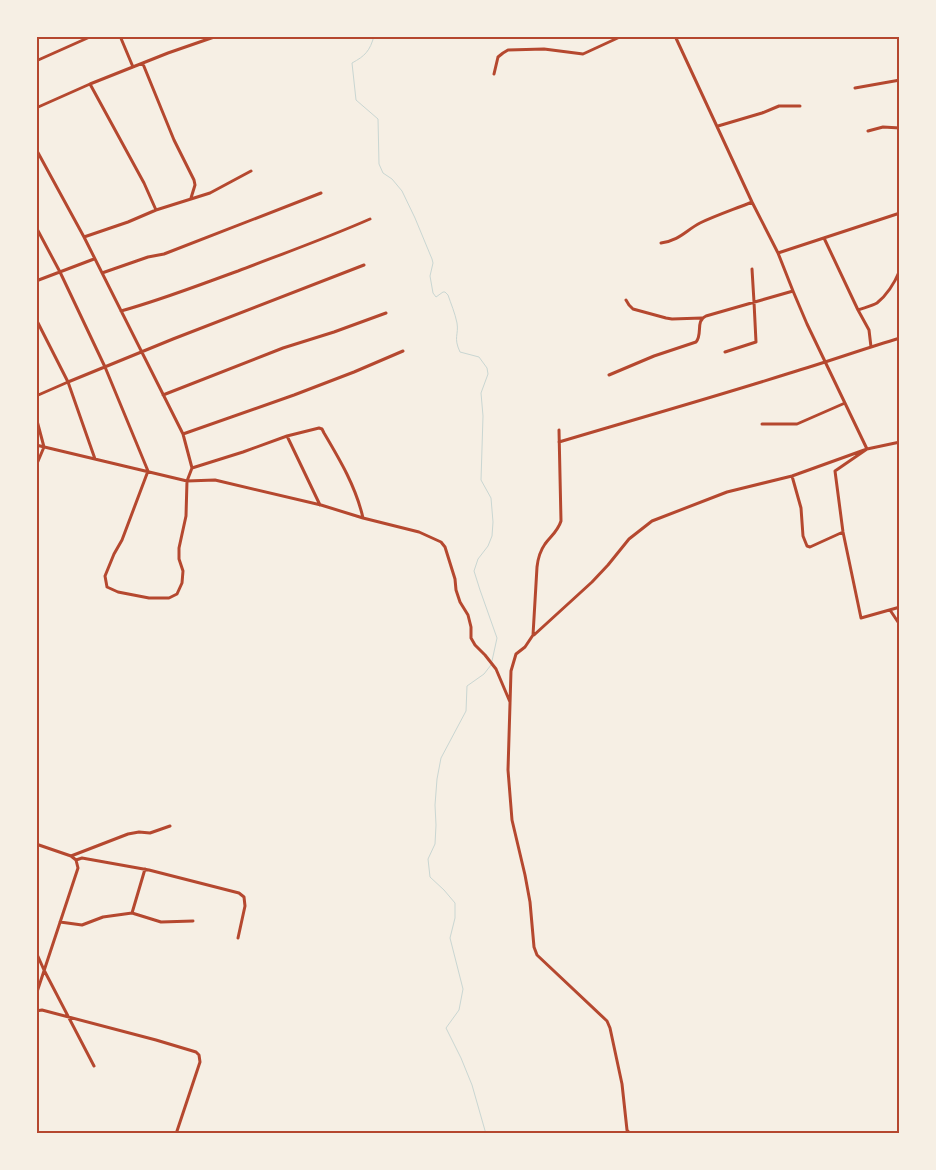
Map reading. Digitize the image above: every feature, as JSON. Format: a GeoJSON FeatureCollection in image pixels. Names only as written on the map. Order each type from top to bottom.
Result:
{"type":"FeatureCollection","features":[{"type":"Feature","properties":{"kind":"street"},"geometry":{"type":"LineString","coordinates":[[36,61],[92,36]]}},
{"type":"Feature","properties":{"kind":"street"},"geometry":{"type":"LineString","coordinates":[[120,36],[133,67]]}},
{"type":"Feature","properties":{"kind":"street"},"geometry":{"type":"LineString","coordinates":[[36,108],[90,84],[217,36]]}},
{"type":"Feature","properties":{"kind":"street"},"geometry":{"type":"LineString","coordinates":[[494,74],[498,57],[502,52],[508,50],[549,49],[583,54],[622,36]]}},
{"type":"Feature","properties":{"kind":"street"},"geometry":{"type":"LineString","coordinates":[[675,36],[752,202],[778,253],[807,324],[867,449]]}},
{"type":"Feature","properties":{"kind":"street"},"geometry":{"type":"LineString","coordinates":[[143,64],[174,140],[194,180],[195,185],[190,198]]}},
{"type":"Feature","properties":{"kind":"street"},"geometry":{"type":"LineString","coordinates":[[855,88],[900,80]]}},
{"type":"Feature","properties":{"kind":"street"},"geometry":{"type":"LineString","coordinates":[[90,84],[144,183],[156,210]]}},
{"type":"Feature","properties":{"kind":"street"},"geometry":{"type":"LineString","coordinates":[[718,126],[762,114],[779,106],[800,106]]}},
{"type":"Feature","properties":{"kind":"street"},"geometry":{"type":"LineString","coordinates":[[868,131],[883,127],[900,128]]}},
{"type":"Feature","properties":{"kind":"street"},"geometry":{"type":"LineString","coordinates":[[36,227],[60,272],[105,367],[148,471],[122,540],[105,576],[107,587],[118,592],[149,598],[169,598],[177,594],[182,583],[183,571],[179,559],[179,548],[186,516],[187,480],[192,468],[183,434],[84,237],[37,150]]}},
{"type":"Feature","properties":{"kind":"street"},"geometry":{"type":"LineString","coordinates":[[84,237],[210,192],[251,171]]}},
{"type":"Feature","properties":{"kind":"street"},"geometry":{"type":"LineString","coordinates":[[102,273],[173,250],[321,193]]}},
{"type":"Feature","properties":{"kind":"street"},"geometry":{"type":"LineString","coordinates":[[662,243],[671,242],[701,223],[752,202]]}},
{"type":"Feature","properties":{"kind":"street"},"geometry":{"type":"LineString","coordinates":[[778,253],[900,213]]}},
{"type":"Feature","properties":{"kind":"street"},"geometry":{"type":"LineString","coordinates":[[121,312],[256,264],[370,219]]}},
{"type":"Feature","properties":{"kind":"street"},"geometry":{"type":"LineString","coordinates":[[824,238],[869,330],[871,347]]}},
{"type":"Feature","properties":{"kind":"street"},"geometry":{"type":"LineString","coordinates":[[36,281],[94,260]]}},
{"type":"Feature","properties":{"kind":"street"},"geometry":{"type":"LineString","coordinates":[[36,396],[173,339],[364,265]]}},
{"type":"Feature","properties":{"kind":"street"},"geometry":{"type":"LineString","coordinates":[[725,352],[756,342],[752,269]]}},
{"type":"Feature","properties":{"kind":"street"},"geometry":{"type":"LineString","coordinates":[[858,310],[876,304],[887,292],[900,270]]}},
{"type":"Feature","properties":{"kind":"street"},"geometry":{"type":"LineString","coordinates":[[626,300],[634,309],[666,318],[702,318],[793,290]]}},
{"type":"Feature","properties":{"kind":"street"},"geometry":{"type":"LineString","coordinates":[[163,395],[283,348],[386,313]]}},
{"type":"Feature","properties":{"kind":"street"},"geometry":{"type":"LineString","coordinates":[[609,375],[696,342],[699,339],[702,318]]}},
{"type":"Feature","properties":{"kind":"street"},"geometry":{"type":"LineString","coordinates":[[36,319],[68,382],[94,459]]}},
{"type":"Feature","properties":{"kind":"street"},"geometry":{"type":"LineString","coordinates":[[559,442],[900,338]]}},
{"type":"Feature","properties":{"kind":"street"},"geometry":{"type":"LineString","coordinates":[[183,434],[294,395],[403,351]]}},
{"type":"Feature","properties":{"kind":"street"},"geometry":{"type":"LineString","coordinates":[[762,424],[797,424],[845,403]]}},
{"type":"Feature","properties":{"kind":"street"},"geometry":{"type":"LineString","coordinates":[[36,417],[44,446],[36,466]]}},
{"type":"Feature","properties":{"kind":"street"},"geometry":{"type":"LineString","coordinates":[[192,468],[287,436],[316,428],[322,429],[352,483],[360,503],[363,518]]}},
{"type":"Feature","properties":{"kind":"street"},"geometry":{"type":"LineString","coordinates":[[533,635],[538,557],[545,544],[560,526],[561,521],[559,430]]}},
{"type":"Feature","properties":{"kind":"street"},"geometry":{"type":"LineString","coordinates":[[287,436],[321,505]]}},
{"type":"Feature","properties":{"kind":"street"},"geometry":{"type":"LineString","coordinates":[[630,1134],[627,1130],[622,1084],[607,1021],[537,955],[534,947],[530,902],[512,820],[508,770],[511,671],[516,654],[525,647],[533,635],[592,582],[629,540],[652,521],[727,492],[792,476],[867,449],[900,442]]}},
{"type":"Feature","properties":{"kind":"street"},"geometry":{"type":"LineString","coordinates":[[36,445],[187,480],[215,480],[321,505],[419,532],[440,542],[444,547],[455,579],[460,602],[468,615],[471,638],[496,670],[511,703]]}},
{"type":"Feature","properties":{"kind":"street"},"geometry":{"type":"LineString","coordinates":[[867,449],[835,471],[843,532],[861,618],[900,607]]}},
{"type":"Feature","properties":{"kind":"street"},"geometry":{"type":"LineString","coordinates":[[792,476],[801,508],[803,536],[807,546],[810,547],[843,532]]}},
{"type":"Feature","properties":{"kind":"street"},"geometry":{"type":"LineString","coordinates":[[890,610],[900,625]]}},
{"type":"Feature","properties":{"kind":"street"},"geometry":{"type":"LineString","coordinates":[[71,856],[128,834],[139,832],[150,834],[170,826]]}},
{"type":"Feature","properties":{"kind":"street"},"geometry":{"type":"LineString","coordinates":[[36,844],[71,856],[76,860],[78,868],[36,995]]}},
{"type":"Feature","properties":{"kind":"street"},"geometry":{"type":"LineString","coordinates":[[76,860],[82,858],[145,869],[239,893],[244,897],[245,906],[238,938]]}},
{"type":"Feature","properties":{"kind":"street"},"geometry":{"type":"LineString","coordinates":[[132,913],[145,869]]}},
{"type":"Feature","properties":{"kind":"street"},"geometry":{"type":"LineString","coordinates":[[60,922],[82,925],[103,917],[132,913],[161,922],[193,921]]}},
{"type":"Feature","properties":{"kind":"street"},"geometry":{"type":"LineString","coordinates":[[36,952],[94,1066]]}},
{"type":"Feature","properties":{"kind":"street"},"geometry":{"type":"LineString","coordinates":[[36,1011],[42,1010],[196,1052],[199,1055],[200,1062],[176,1134]]}},
{"type":"Feature","properties":{"kind":"waterway"},"geometry":{"type":"LineString","coordinates":[[374,36],[371,46],[360,58],[352,63],[356,100],[378,119],[379,164],[383,173],[392,179],[402,191],[415,218],[433,263],[430,276],[433,293],[436,297],[445,292],[448,295],[454,312],[457,323],[457,343],[460,352],[479,357],[487,368],[488,374],[481,393],[483,416],[481,480],[491,498],[493,522],[492,536],[488,546],[478,559],[474,571],[497,638],[492,661]]}},
{"type":"Feature","properties":{"kind":"waterway"},"geometry":{"type":"LineString","coordinates":[[486,1134],[472,1085],[446,1028],[459,1010],[463,989],[450,938],[455,918],[455,903],[430,877],[428,859],[435,844],[435,805],[441,758],[466,711],[467,686],[484,674],[491,665]]}}]}
